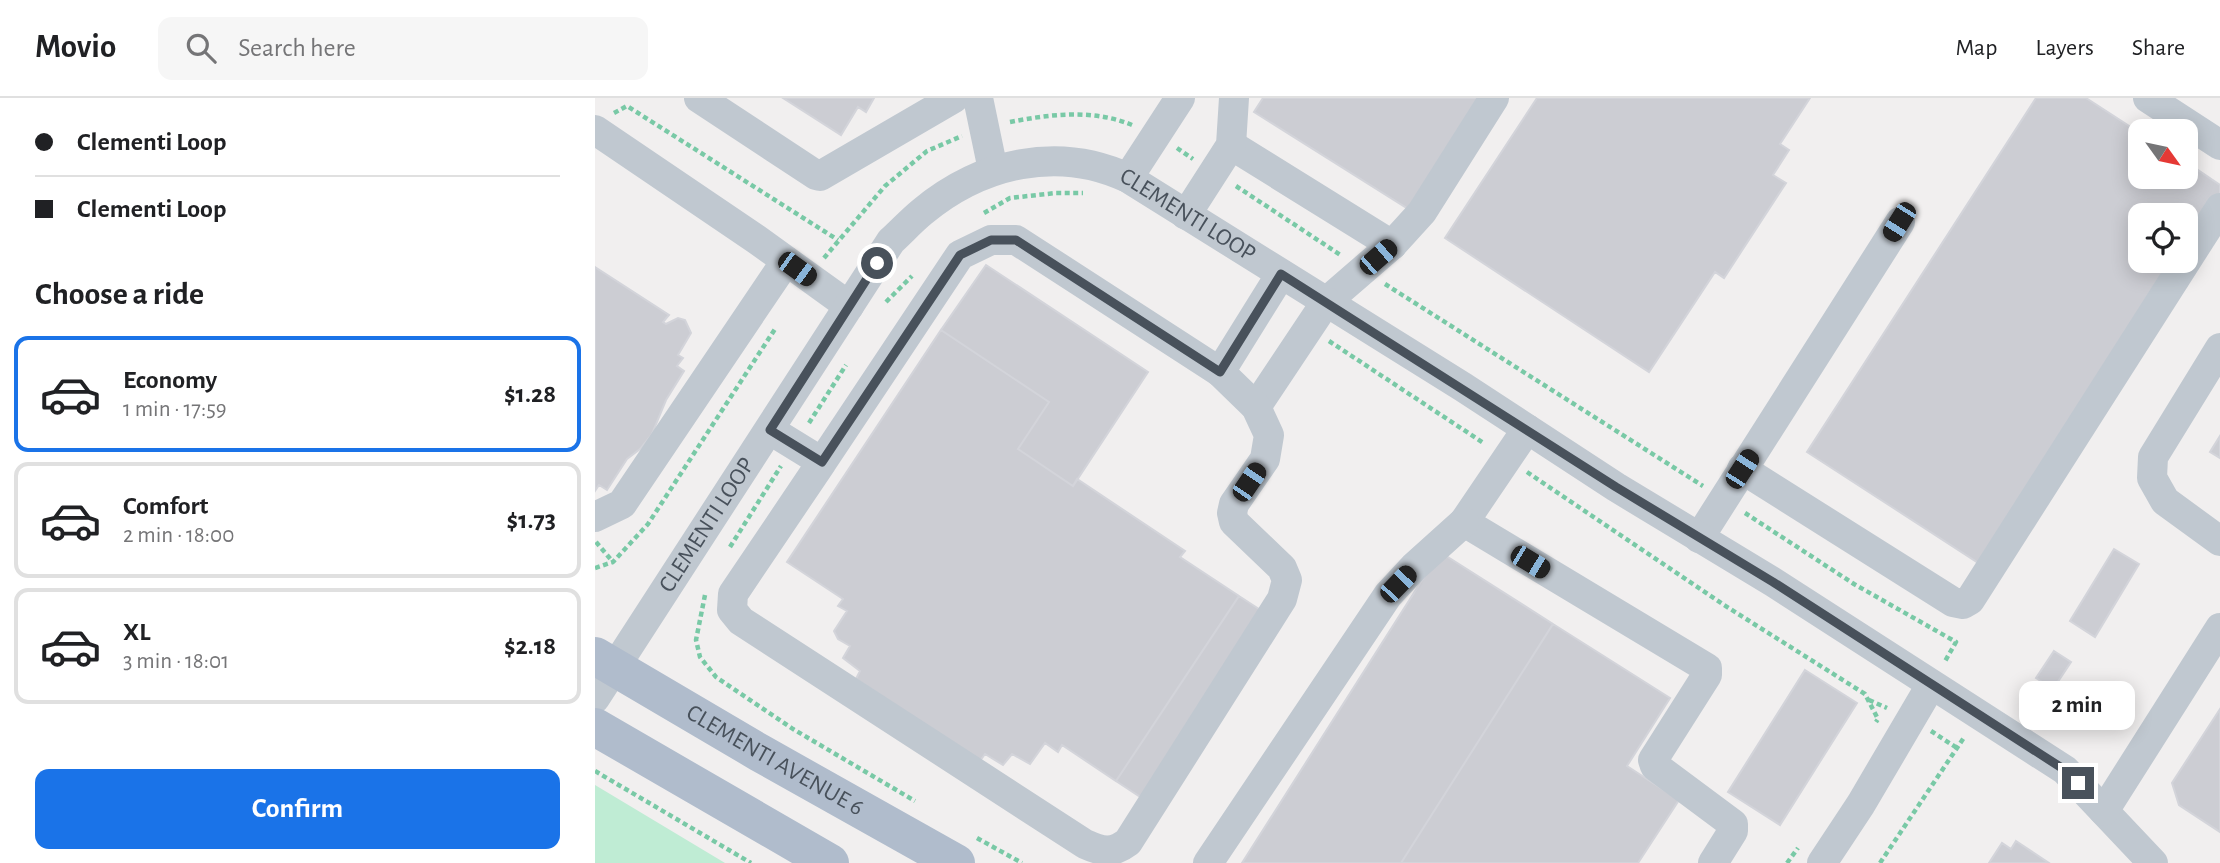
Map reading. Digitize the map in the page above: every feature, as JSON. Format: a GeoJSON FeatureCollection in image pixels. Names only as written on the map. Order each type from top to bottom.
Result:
{"type":"FeatureCollection","features":[{"type":"Feature","properties":{"kind":"main road","name":"CLEMENTI AVENUE 6"},"geometry":{"type":"LineString","coordinates":[[602,674],[759,753],[961,847]]}},
{"type":"Feature","properties":{"kind":"main road"},"geometry":{"type":"LineString","coordinates":[[595,727],[830,863]]}},
{"type":"Feature","properties":{"kind":"street"},"geometry":{"type":"LineString","coordinates":[[699,98],[820,176],[954,98]]}},
{"type":"Feature","properties":{"kind":"street"},"geometry":{"type":"LineString","coordinates":[[978,98],[993,170]]}},
{"type":"Feature","properties":{"kind":"street"},"geometry":{"type":"LineString","coordinates":[[1128,178],[1180,98]]}},
{"type":"Feature","properties":{"kind":"street"},"geometry":{"type":"LineString","coordinates":[[1186,215],[1231,145],[1234,98]]}},
{"type":"Feature","properties":{"kind":"street"},"geometry":{"type":"LineString","coordinates":[[1256,407],[1326,302],[1392,245],[1422,212],[1494,98]]}},
{"type":"Feature","properties":{"kind":"street"},"geometry":{"type":"LineString","coordinates":[[2148,98],[2220,145]]}},
{"type":"Feature","properties":{"kind":"street"},"geometry":{"type":"LineString","coordinates":[[600,124],[849,306]]}},
{"type":"Feature","properties":{"kind":"street"},"geometry":{"type":"LineString","coordinates":[[1231,145],[1392,245]]}},
{"type":"Feature","properties":{"kind":"street","name":"CLEMENTI LOOP"},"geometry":{"type":"LineString","coordinates":[[602,674],[770,430],[891,242],[923,211],[955,189],[993,170],[1042,160],[1076,161],[1105,167],[1128,178],[1773,582],[2065,770],[2153,863]]}},
{"type":"Feature","properties":{"kind":"street"},"geometry":{"type":"LineString","coordinates":[[1742,469],[1953,602],[1963,604],[1970,600],[2220,208]]}},
{"type":"Feature","properties":{"kind":"street"},"geometry":{"type":"LineString","coordinates":[[1699,538],[1899,222]]}},
{"type":"Feature","properties":{"kind":"street"},"geometry":{"type":"LineString","coordinates":[[991,240],[1016,240],[1220,372],[1256,407],[1269,435],[1265,459],[1234,505],[1234,522],[1282,568],[1287,580],[1282,599],[1128,842],[1120,848],[1102,852],[1085,844],[741,621],[732,610],[733,594],[960,255],[991,240]]}},
{"type":"Feature","properties":{"kind":"street"},"geometry":{"type":"LineString","coordinates":[[595,517],[622,504],[786,261]]}},
{"type":"Feature","properties":{"kind":"street"},"geometry":{"type":"LineString","coordinates":[[1220,372],[1281,274]]}},
{"type":"Feature","properties":{"kind":"street"},"geometry":{"type":"LineString","coordinates":[[2220,348],[2153,457],[2152,478],[2165,500],[2220,541]]}},
{"type":"Feature","properties":{"kind":"street"},"geometry":{"type":"LineString","coordinates":[[1208,863],[1388,595],[1414,567],[1464,522],[1527,429]]}},
{"type":"Feature","properties":{"kind":"street"},"geometry":{"type":"LineString","coordinates":[[770,430],[822,462]]}},
{"type":"Feature","properties":{"kind":"street"},"geometry":{"type":"LineString","coordinates":[[1464,522],[1707,668],[1707,675],[1653,760],[1654,766],[1733,824],[1733,831],[1713,863]]}},
{"type":"Feature","properties":{"kind":"street"},"geometry":{"type":"LineString","coordinates":[[2104,811],[2220,628]]}},
{"type":"Feature","properties":{"kind":"street"},"geometry":{"type":"LineString","coordinates":[[1822,863],[1861,804],[1931,685]]}},
{"type":"Feature","properties":{"kind":"path"},"geometry":{"type":"LineString","coordinates":[[600,124],[627,106],[838,240]]}},
{"type":"Feature","properties":{"kind":"path"},"geometry":{"type":"LineString","coordinates":[[1213,172],[1854,584],[1956,642],[1931,685]]}},
{"type":"Feature","properties":{"kind":"path"},"geometry":{"type":"LineString","coordinates":[[595,541],[613,562]]}},
{"type":"Feature","properties":{"kind":"path"},"geometry":{"type":"LineString","coordinates":[[700,657],[716,677],[793,729],[920,804]]}},
{"type":"Feature","properties":{"kind":"path"},"geometry":{"type":"LineString","coordinates":[[1880,863],[1979,715]]}},
{"type":"Feature","properties":{"kind":"path"},"geometry":{"type":"LineString","coordinates":[[595,771],[751,863]]}},
{"type":"Feature","properties":{"kind":"path"},"geometry":{"type":"LineString","coordinates":[[961,847],[1022,863]]}},
{"type":"Feature","properties":{"kind":"green space"},"geometry":{"type":"Polygon","coordinates":[[[595,785],[725,863],[595,863],[595,785]]]}},
{"type":"Feature","properties":{"kind":"building"},"geometry":{"type":"Polygon","coordinates":[[[783,98],[874,98],[866,112],[858,107],[841,135],[783,98]]]}},
{"type":"Feature","properties":{"kind":"building"},"geometry":{"type":"Polygon","coordinates":[[[1263,98],[1481,98],[1410,210],[1254,112],[1263,98]]]}},
{"type":"Feature","properties":{"kind":"building"},"geometry":{"type":"Polygon","coordinates":[[[1537,98],[1810,98],[1780,144],[1789,150],[1773,175],[1786,183],[1724,278],[1715,272],[1649,372],[1445,238],[1537,98]]]}},
{"type":"Feature","properties":{"kind":"building"},"geometry":{"type":"Polygon","coordinates":[[[2036,98],[2086,98],[2128,125],[2128,189],[2198,189],[2198,170],[2220,185],[2220,193],[2198,227],[2198,203],[2128,203],[2128,273],[2168,273],[1980,564],[1807,452],[2036,98]]]}},
{"type":"Feature","properties":{"kind":"building"},"geometry":{"type":"Polygon","coordinates":[[[986,265],[1148,372],[1073,486],[1018,449],[1049,402],[941,330],[986,265]]]}},
{"type":"Feature","properties":{"kind":"building"},"geometry":{"type":"Polygon","coordinates":[[[595,267],[669,315],[663,322],[666,324],[678,318],[685,320],[691,333],[678,355],[683,358],[677,366],[684,371],[666,400],[652,434],[640,449],[627,459],[607,490],[599,485],[595,491],[595,267]]]}},
{"type":"Feature","properties":{"kind":"building"},"geometry":{"type":"Polygon","coordinates":[[[941,330],[1049,402],[1018,449],[1073,486],[1077,479],[1185,551],[1180,557],[1239,596],[1116,781],[1062,745],[1058,752],[1045,743],[1030,764],[1012,754],[1003,765],[985,754],[980,761],[856,679],[860,671],[843,658],[850,646],[838,639],[834,631],[847,611],[838,606],[843,599],[787,562],[941,330]]]}},
{"type":"Feature","properties":{"kind":"building"},"geometry":{"type":"Polygon","coordinates":[[[2220,436],[2220,458],[2210,452],[2220,436]]]}},
{"type":"Feature","properties":{"kind":"building"},"geometry":{"type":"Polygon","coordinates":[[[2114,549],[2139,564],[2095,637],[2070,621],[2114,549]]]}},
{"type":"Feature","properties":{"kind":"building"},"geometry":{"type":"Polygon","coordinates":[[[1440,552],[1553,624],[1401,863],[1242,863],[1440,552]]]}},
{"type":"Feature","properties":{"kind":"building"},"geometry":{"type":"Polygon","coordinates":[[[1239,596],[1265,613],[1142,798],[1116,781],[1239,596]]]}},
{"type":"Feature","properties":{"kind":"building"},"geometry":{"type":"Polygon","coordinates":[[[1553,624],[1670,698],[1627,766],[1679,800],[1638,863],[1401,863],[1553,624]]]}},
{"type":"Feature","properties":{"kind":"building"},"geometry":{"type":"Polygon","coordinates":[[[2054,651],[2071,662],[2053,689],[2036,678],[2054,651]]]}},
{"type":"Feature","properties":{"kind":"building"},"geometry":{"type":"Polygon","coordinates":[[[1805,670],[1857,703],[1780,825],[1728,792],[1805,670]]]}},
{"type":"Feature","properties":{"kind":"building"},"geometry":{"type":"Polygon","coordinates":[[[2220,709],[2220,832],[2179,805],[2172,783],[2220,709]]]}},
{"type":"Feature","properties":{"kind":"building"},"geometry":{"type":"Polygon","coordinates":[[[2016,841],[2049,863],[1989,863],[2002,843],[2011,849],[2016,841]]]}},
{"type":"Feature","properties":{"kind":"route"},"geometry":{"type":"LineString","coordinates":[[877,263],[770,430],[822,462],[960,255],[991,240],[1016,240],[1220,372],[1281,274],[1463,387],[1616,487],[1773,582],[2065,770],[2078,783]]}}]}
